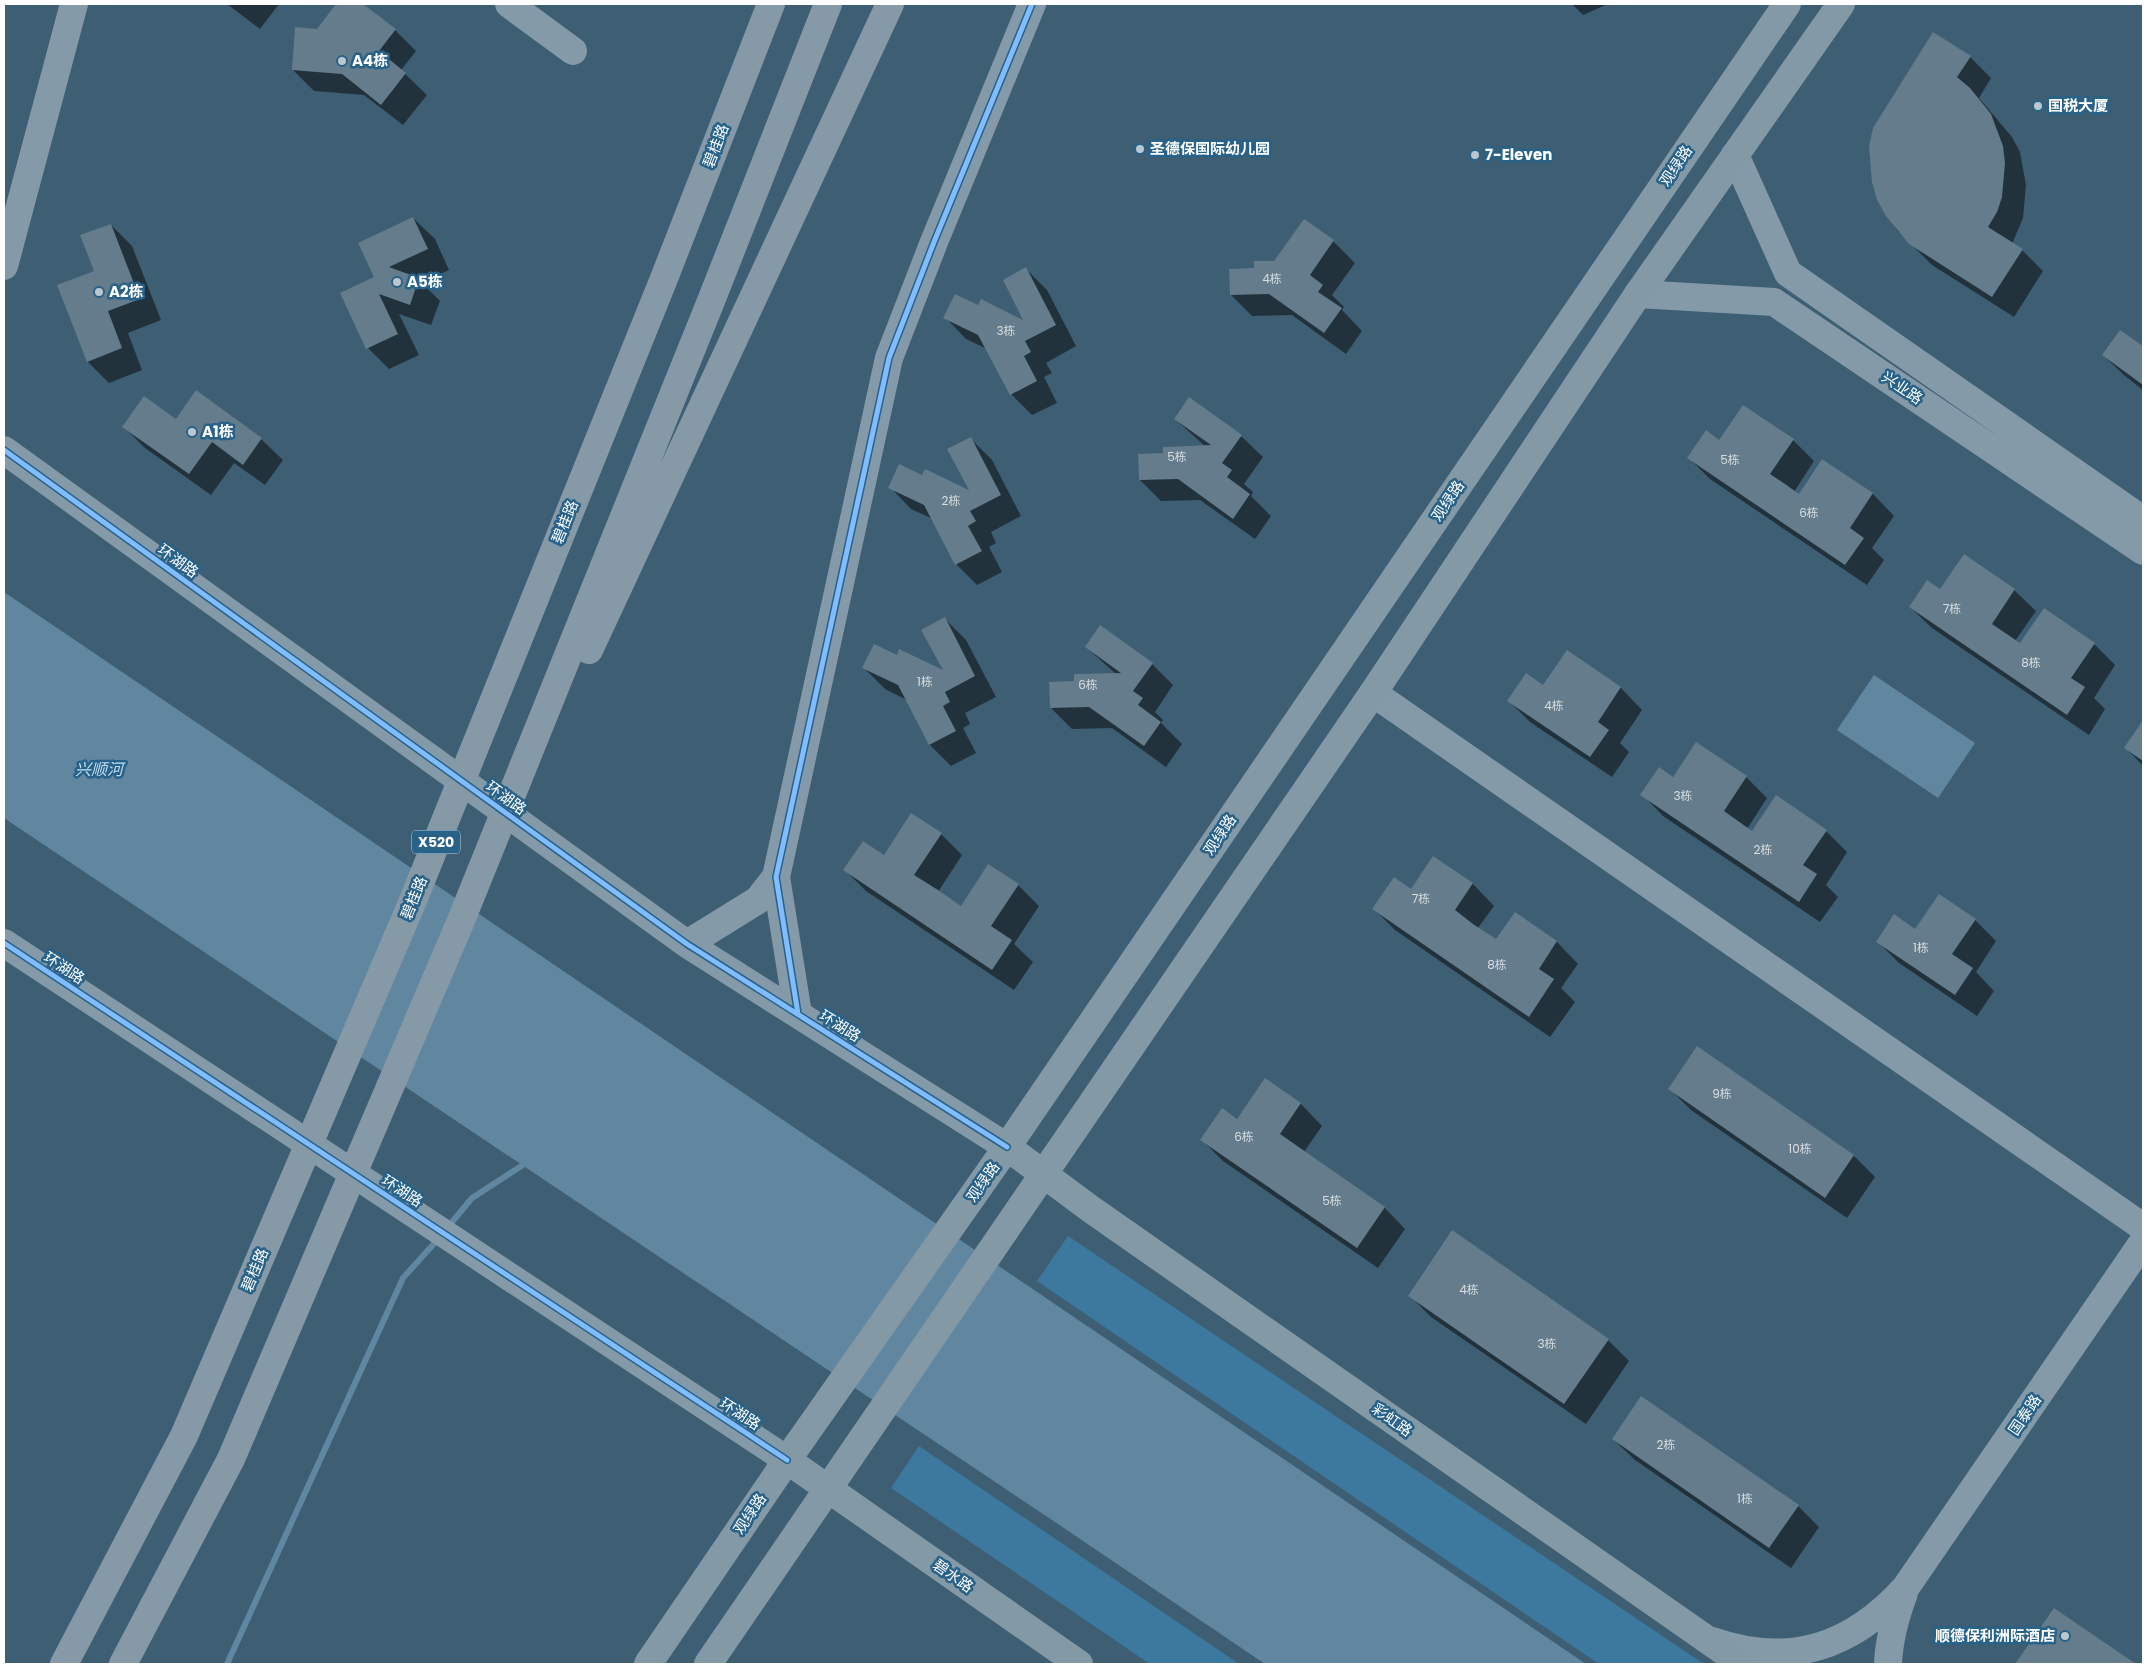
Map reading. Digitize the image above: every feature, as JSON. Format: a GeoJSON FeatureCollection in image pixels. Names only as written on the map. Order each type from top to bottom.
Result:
{"type":"FeatureCollection","features":[{"type":"Feature","properties":{"kind":"highway","name":"碧桂路"},"geometry":{"type":"LineString","coordinates":[[64,1664],[184,1436],[412,903],[663,281],[772,4]]}},
{"type":"Feature","properties":{"kind":"highway"},"geometry":{"type":"LineString","coordinates":[[123,1664],[231,1459],[440,968],[704,319],[828,4]]}},
{"type":"Feature","properties":{"kind":"highway"},"geometry":{"type":"LineString","coordinates":[[440,968],[890,4]]}},
{"type":"Feature","properties":{"kind":"main road","name":"观绿路"},"geometry":{"type":"LineString","coordinates":[[648,1664],[787,1460],[1007,1147],[1787,4]]}},
{"type":"Feature","properties":{"kind":"main road"},"geometry":{"type":"LineString","coordinates":[[708,1664],[1373,693],[1638,294],[1841,4]]}},
{"type":"Feature","properties":{"kind":"main road","name":"彩虹路"},"geometry":{"type":"LineString","coordinates":[[1007,1147],[1742,1664]]}},
{"type":"Feature","properties":{"kind":"main road","name":"碧水路"},"geometry":{"type":"LineString","coordinates":[[787,1460],[1079,1664]]}},
{"type":"Feature","properties":{"kind":"street"},"geometry":{"type":"LineString","coordinates":[[4,266],[74,4]]}},
{"type":"Feature","properties":{"kind":"street"},"geometry":{"type":"LineString","coordinates":[[509,4],[573,51]]}},
{"type":"Feature","properties":{"kind":"street"},"geometry":{"type":"LineString","coordinates":[[798,1014],[776,877],[889,358],[934,242],[1032,4]]}},
{"type":"Feature","properties":{"kind":"street","name":"兴业路"},"geometry":{"type":"LineString","coordinates":[[1735,155],[1788,273],[2143,520]]}},
{"type":"Feature","properties":{"kind":"street","name":"兴业路"},"geometry":{"type":"LineString","coordinates":[[1638,294],[1774,302],[2143,551]]}},
{"type":"Feature","properties":{"kind":"street","name":"环湖路"},"geometry":{"type":"LineString","coordinates":[[4,450],[687,944],[1007,1147]]}},
{"type":"Feature","properties":{"kind":"street"},"geometry":{"type":"LineString","coordinates":[[1373,693],[2143,1227]]}},
{"type":"Feature","properties":{"kind":"street"},"geometry":{"type":"LineString","coordinates":[[687,944],[758,900],[776,877]]}},
{"type":"Feature","properties":{"kind":"street","name":"环湖路"},"geometry":{"type":"LineString","coordinates":[[4,943],[787,1460]]}},
{"type":"Feature","properties":{"kind":"street","name":"国泰路"},"geometry":{"type":"LineString","coordinates":[[1704,1639],[1731,1648],[1758,1653],[1787,1653],[1814,1649],[1841,1640],[1866,1626],[1887,1608],[1906,1587],[2143,1242]]}},
{"type":"Feature","properties":{"kind":"street","name":"国泰路"},"geometry":{"type":"LineString","coordinates":[[1888,1664],[1889,1645],[1895,1616],[1906,1587]]}},
{"type":"Feature","properties":{"kind":"shaded area"},"geometry":{"type":"Polygon","coordinates":[[[1068,1236],[1704,1664],[1599,1664],[1037,1281],[1068,1236]]]}},
{"type":"Feature","properties":{"kind":"shaded area"},"geometry":{"type":"Polygon","coordinates":[[[919,1446],[1239,1664],[1150,1664],[891,1488],[919,1446]]]}},
{"type":"Feature","properties":{"kind":"water","name":"兴顺河"},"geometry":{"type":"Polygon","coordinates":[[[4,592],[1586,1664],[1265,1664],[4,818],[4,592]]]}},
{"type":"Feature","properties":{"kind":"water"},"geometry":{"type":"Polygon","coordinates":[[[1874,675],[1975,743],[1938,798],[1837,730],[1874,675]]]}},
{"type":"Feature","properties":{"kind":"building","name":"A4栋"},"geometry":{"type":"Polygon","coordinates":[[[336,4],[363,4],[396,29],[379,51],[406,73],[381,105],[342,74],[292,70],[295,27],[317,29],[336,4]]]}},
{"type":"Feature","properties":{"kind":"building"},"geometry":{"type":"Polygon","coordinates":[[[1933,32],[1971,56],[1957,77],[1970,88],[1991,114],[2003,146],[2005,163],[2002,197],[1997,212],[1988,227],[2023,249],[1992,297],[1909,244],[1886,216],[1877,200],[1872,182],[1869,146],[1873,128],[1933,32]]]}},
{"type":"Feature","properties":{"kind":"building","name":"A5栋"},"geometry":{"type":"Polygon","coordinates":[[[413,217],[428,249],[389,267],[419,278],[410,305],[379,294],[398,334],[366,349],[340,293],[374,277],[358,243],[413,217]]]}},
{"type":"Feature","properties":{"kind":"building"},"geometry":{"type":"Polygon","coordinates":[[[1304,219],[1334,240],[1310,275],[1323,285],[1318,292],[1342,308],[1324,333],[1269,294],[1230,295],[1229,269],[1254,268],[1254,261],[1274,261],[1304,219]]]}},
{"type":"Feature","properties":{"kind":"building","name":"A2栋"},"geometry":{"type":"Polygon","coordinates":[[[111,224],[140,299],[108,311],[122,348],[87,362],[57,285],[94,271],[80,235],[111,224]]]}},
{"type":"Feature","properties":{"kind":"building"},"geometry":{"type":"Polygon","coordinates":[[[1026,267],[1056,325],[1025,341],[1031,352],[1024,356],[1037,381],[1010,395],[978,335],[943,318],[955,294],[978,305],[981,299],[1023,320],[1003,280],[1026,267]]]}},
{"type":"Feature","properties":{"kind":"building"},"geometry":{"type":"Polygon","coordinates":[[[2120,330],[2143,346],[2143,385],[2102,355],[2120,330]]]}},
{"type":"Feature","properties":{"kind":"building","name":"A1栋"},"geometry":{"type":"Polygon","coordinates":[[[196,390],[262,438],[243,465],[212,442],[189,474],[122,427],[144,396],[176,419],[196,390]]]}},
{"type":"Feature","properties":{"kind":"building"},"geometry":{"type":"Polygon","coordinates":[[[1189,397],[1242,435],[1222,463],[1232,470],[1227,477],[1250,494],[1233,519],[1178,479],[1139,480],[1138,454],[1163,453],[1163,447],[1211,445],[1174,419],[1189,397]]]}},
{"type":"Feature","properties":{"kind":"building"},"geometry":{"type":"Polygon","coordinates":[[[1743,405],[1794,439],[1770,474],[1799,494],[1822,459],[1873,493],[1850,528],[1864,538],[1845,565],[1687,458],[1706,430],[1719,440],[1743,405]]]}},
{"type":"Feature","properties":{"kind":"building"},"geometry":{"type":"Polygon","coordinates":[[[971,437],[1001,495],[970,511],[976,521],[968,526],[982,551],[955,565],[924,505],[888,488],[899,464],[922,475],[925,469],[969,490],[947,449],[971,437]]]}},
{"type":"Feature","properties":{"kind":"building"},"geometry":{"type":"Polygon","coordinates":[[[1964,554],[2015,589],[1992,624],[2020,643],[2044,608],[2095,643],[2071,678],[2085,687],[2067,715],[1909,607],[1927,580],[1940,589],[1964,554]]]}},
{"type":"Feature","properties":{"kind":"building"},"geometry":{"type":"Polygon","coordinates":[[[945,617],[975,676],[945,692],[950,702],[943,706],[956,731],[929,745],[898,685],[862,668],[874,644],[897,655],[899,649],[943,670],[921,630],[945,617]]]}},
{"type":"Feature","properties":{"kind":"building"},"geometry":{"type":"Polygon","coordinates":[[[1100,625],[1153,663],[1133,691],[1143,698],[1138,705],[1161,722],[1144,746],[1089,707],[1050,708],[1049,682],[1074,681],[1074,674],[1121,673],[1085,647],[1100,625]]]}},
{"type":"Feature","properties":{"kind":"building"},"geometry":{"type":"Polygon","coordinates":[[[1567,650],[1621,687],[1598,722],[1609,730],[1590,757],[1507,701],[1526,673],[1543,685],[1567,650]]]}},
{"type":"Feature","properties":{"kind":"building"},"geometry":{"type":"Polygon","coordinates":[[[2143,720],[2143,761],[2124,748],[2143,720]]]}},
{"type":"Feature","properties":{"kind":"building"},"geometry":{"type":"Polygon","coordinates":[[[1696,742],[1747,776],[1724,811],[1752,831],[1776,795],[1827,830],[1803,865],[1817,874],[1799,902],[1640,795],[1659,767],[1673,777],[1696,742]]]}},
{"type":"Feature","properties":{"kind":"building"},"geometry":{"type":"Polygon","coordinates":[[[911,813],[942,833],[914,875],[961,906],[988,864],[1019,884],[991,926],[1012,940],[992,970],[843,870],[863,841],[884,855],[911,813]]]}},
{"type":"Feature","properties":{"kind":"building"},"geometry":{"type":"Polygon","coordinates":[[[1433,856],[1473,883],[1455,910],[1473,924],[1496,939],[1515,912],[1557,941],[1539,969],[1554,979],[1529,1017],[1372,909],[1394,877],[1411,889],[1433,856]]]}},
{"type":"Feature","properties":{"kind":"building"},"geometry":{"type":"Polygon","coordinates":[[[1939,894],[1976,919],[1952,954],[1973,968],[1955,995],[1876,942],[1894,914],[1915,929],[1939,894]]]}},
{"type":"Feature","properties":{"kind":"building"},"geometry":{"type":"Polygon","coordinates":[[[1697,1046],[1854,1155],[1825,1198],[1668,1089],[1697,1046]]]}},
{"type":"Feature","properties":{"kind":"building"},"geometry":{"type":"Polygon","coordinates":[[[1265,1078],[1301,1103],[1280,1134],[1385,1207],[1357,1248],[1200,1140],[1222,1108],[1237,1119],[1265,1078]]]}},
{"type":"Feature","properties":{"kind":"building"},"geometry":{"type":"Polygon","coordinates":[[[1452,1230],[1609,1339],[1564,1404],[1408,1296],[1452,1230]]]}},
{"type":"Feature","properties":{"kind":"building"},"geometry":{"type":"Polygon","coordinates":[[[1641,1396],[1799,1505],[1769,1548],[1612,1439],[1641,1396]]]}},
{"type":"Feature","properties":{"kind":"building","name":"顺德保利洲际酒店"},"geometry":{"type":"Polygon","coordinates":[[[2054,1608],[2136,1664],[2015,1664],[2054,1608]]]}},
{"type":"Feature","properties":{"kind":"waterway"},"geometry":{"type":"LineString","coordinates":[[447,1228],[472,1198],[529,1161]]}},
{"type":"Feature","properties":{"kind":"waterway"},"geometry":{"type":"LineString","coordinates":[[227,1664],[403,1278],[439,1238]]}},
{"type":"Feature","properties":{"kind":"cycle path"},"geometry":{"type":"LineString","coordinates":[[798,1014],[776,877],[889,358],[934,242],[1032,4]]}},
{"type":"Feature","properties":{"kind":"cycle path"},"geometry":{"type":"LineString","coordinates":[[4,450],[687,944],[1007,1147]]}},
{"type":"Feature","properties":{"kind":"cycle path"},"geometry":{"type":"LineString","coordinates":[[4,943],[787,1460]]}},
{"type":"Feature","properties":{"kind":"place","name":"A4栋"},"geometry":{"type":"Point","coordinates":[342,61]}},
{"type":"Feature","properties":{"kind":"place","name":"国税大厦"},"geometry":{"type":"Point","coordinates":[2038,106]}},
{"type":"Feature","properties":{"kind":"place","name":"圣德保国际幼儿园"},"geometry":{"type":"Point","coordinates":[1140,149]}},
{"type":"Feature","properties":{"kind":"place","name":"7-Eleven"},"geometry":{"type":"Point","coordinates":[1475,155]}},
{"type":"Feature","properties":{"kind":"place","name":"A5栋"},"geometry":{"type":"Point","coordinates":[397,282]}},
{"type":"Feature","properties":{"kind":"place","name":"A2栋"},"geometry":{"type":"Point","coordinates":[99,292]}},
{"type":"Feature","properties":{"kind":"place","name":"A1栋"},"geometry":{"type":"Point","coordinates":[192,432]}},
{"type":"Feature","properties":{"kind":"place","name":"顺德保利洲际酒店"},"geometry":{"type":"Point","coordinates":[2065,1636]}}]}
